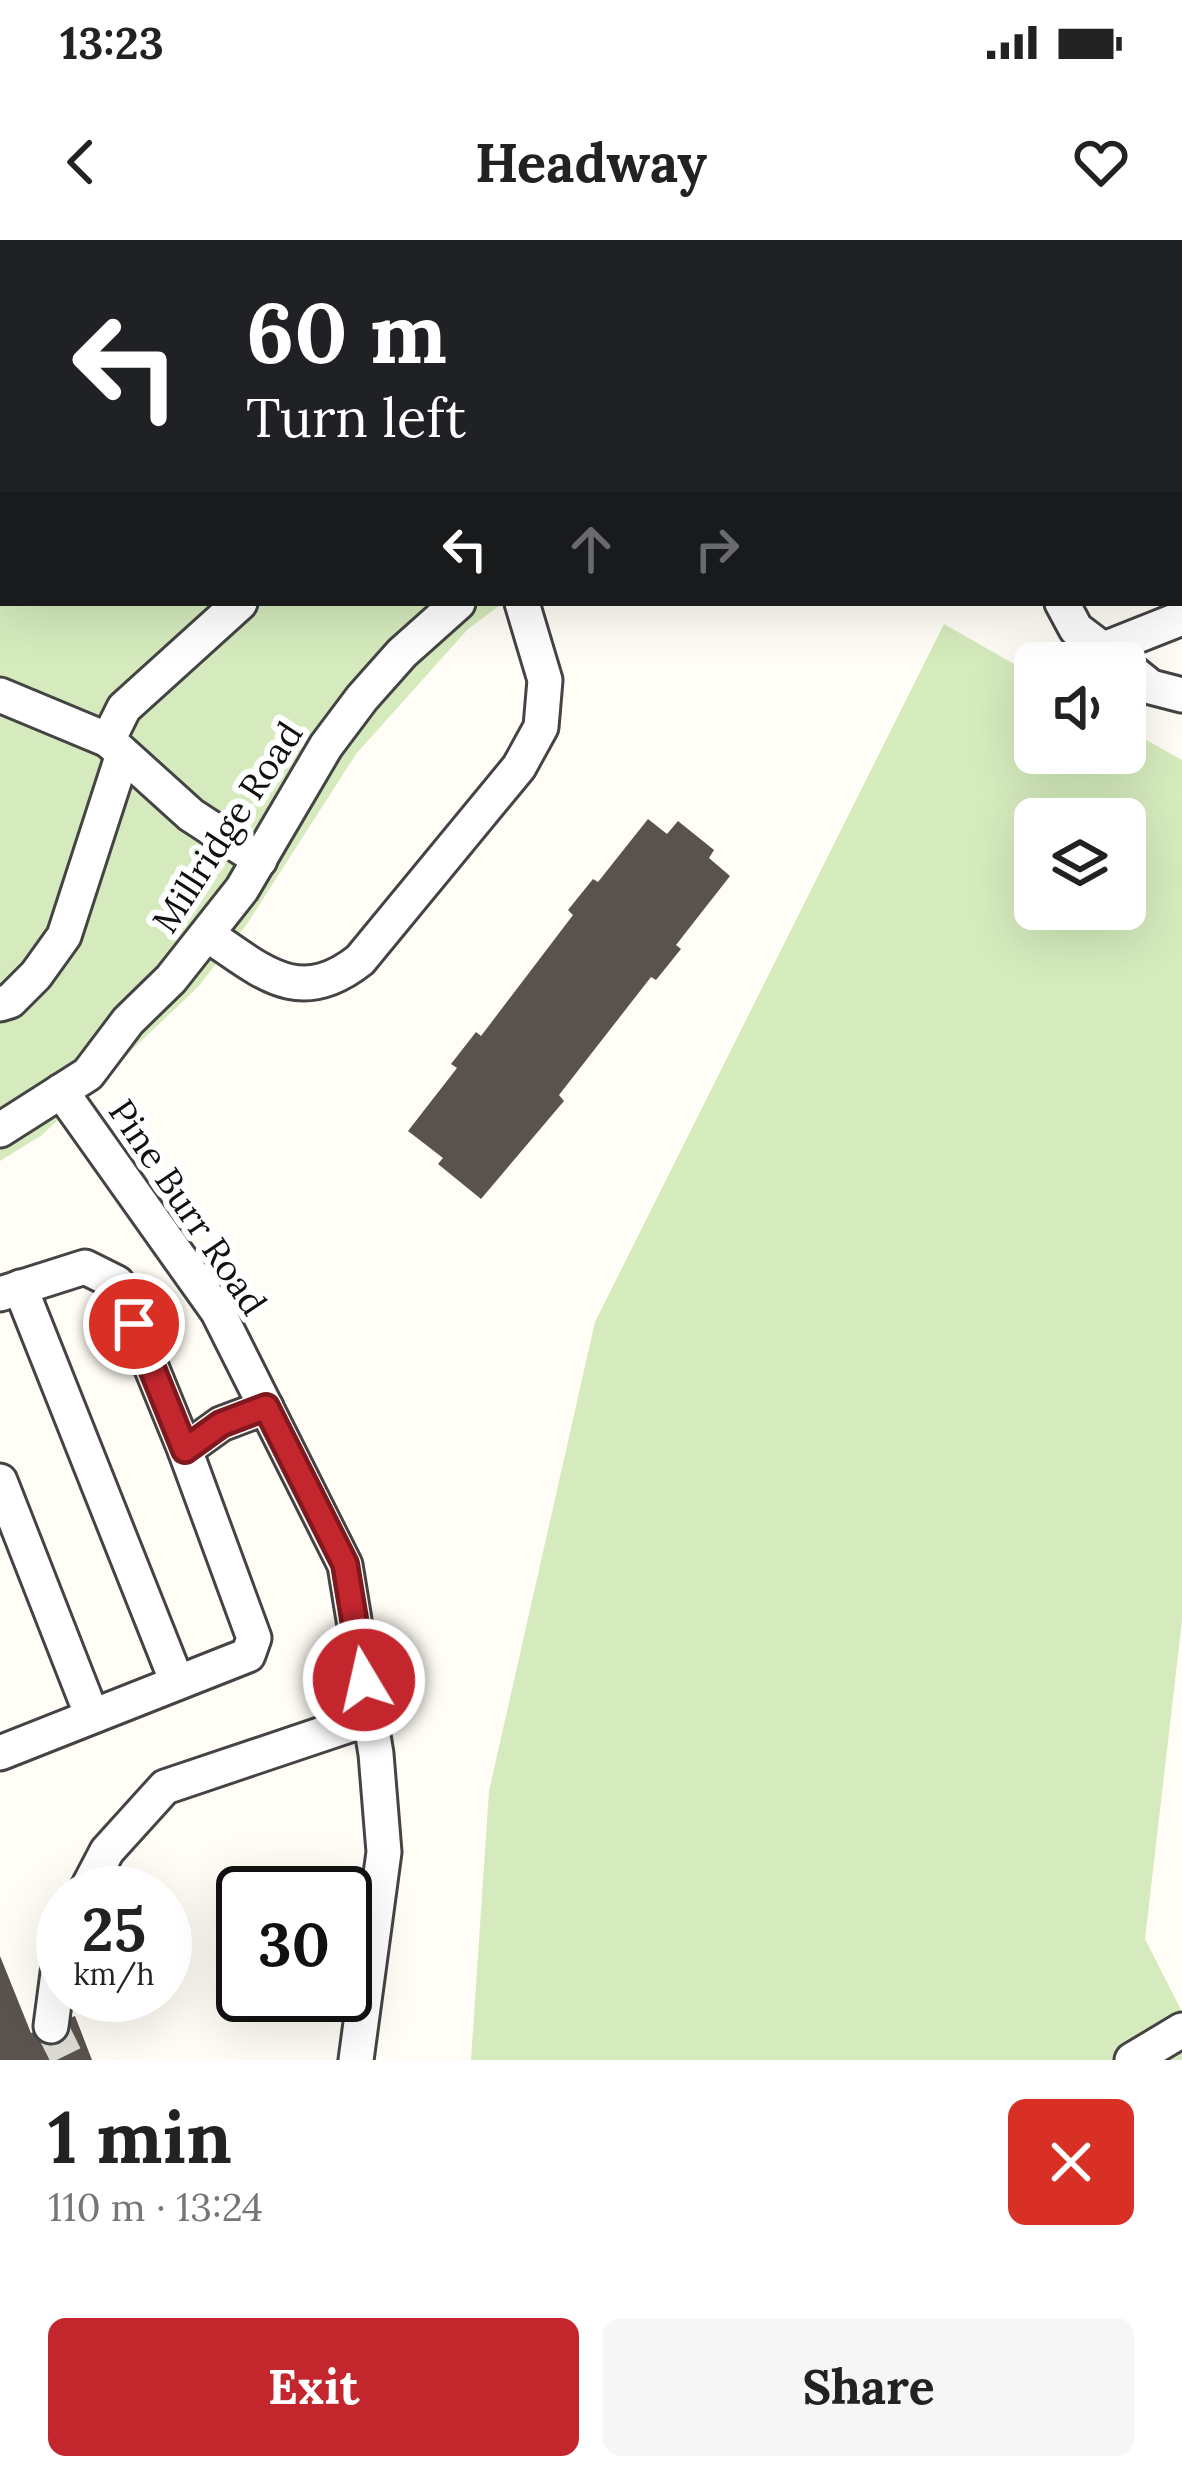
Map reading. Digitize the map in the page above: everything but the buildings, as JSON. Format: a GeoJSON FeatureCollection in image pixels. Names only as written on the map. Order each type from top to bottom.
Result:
{"type":"FeatureCollection","features":[{"type":"Feature","properties":{"kind":"street"},"geometry":{"type":"LineString","coordinates":[[0,1004],[10,1001],[36,975],[64,936],[124,708],[237,606]]}},
{"type":"Feature","properties":{"kind":"street","name":"Millridge Road"},"geometry":{"type":"LineString","coordinates":[[0,1130],[88,1074],[128,1021],[208,935],[260,860],[326,746],[362,698],[402,653],[455,606]]}},
{"type":"Feature","properties":{"kind":"street"},"geometry":{"type":"LineString","coordinates":[[208,935],[265,974],[300,986],[341,974],[360,960],[519,767],[541,727],[545,680],[523,606]]}},
{"type":"Feature","properties":{"kind":"street"},"geometry":{"type":"LineString","coordinates":[[1064,606],[1076,629],[1093,642]]}},
{"type":"Feature","properties":{"kind":"street"},"geometry":{"type":"LineString","coordinates":[[1145,642],[1182,618]]}},
{"type":"Feature","properties":{"kind":"street"},"geometry":{"type":"LineString","coordinates":[[1146,683],[1182,695]]}},
{"type":"Feature","properties":{"kind":"street"},"geometry":{"type":"LineString","coordinates":[[0,695],[115,747],[190,815],[260,860]]}},
{"type":"Feature","properties":{"kind":"street","name":"Pine Burr Road"},"geometry":{"type":"LineString","coordinates":[[61,1091],[218,1312],[345,1564],[370,1718],[384,1852],[356,2060]]}},
{"type":"Feature","properties":{"kind":"street"},"geometry":{"type":"LineString","coordinates":[[3,1743],[92,1716],[248,1655],[254,1638],[117,1282],[85,1267],[10,1290],[177,1682]]}},
{"type":"Feature","properties":{"kind":"street"},"geometry":{"type":"LineString","coordinates":[[185,1450],[221,1424],[266,1407]]}},
{"type":"Feature","properties":{"kind":"street"},"geometry":{"type":"LineString","coordinates":[[0,1481],[92,1716]]}},
{"type":"Feature","properties":{"kind":"street"},"geometry":{"type":"LineString","coordinates":[[99,1866],[165,1787],[370,1718]]}},
{"type":"Feature","properties":{"kind":"street"},"geometry":{"type":"LineString","coordinates":[[51,2026],[52,2022]]}},
{"type":"Feature","properties":{"kind":"street"},"geometry":{"type":"LineString","coordinates":[[1132,2060],[1182,2030]]}},
{"type":"Feature","properties":{"kind":"green space"},"geometry":{"type":"Polygon","coordinates":[[[0,606],[499,606],[468,629],[356,754],[247,924],[198,987],[42,1135],[0,1161],[0,606]]]}},
{"type":"Feature","properties":{"kind":"green space"},"geometry":{"type":"Polygon","coordinates":[[[944,624],[1014,664],[1014,774],[1146,774],[1146,740],[1182,760],[1182,1621],[1145,1939],[1182,2012],[1182,2060],[471,2060],[489,1791],[595,1322],[944,624]]]}},
{"type":"Feature","properties":{"kind":"tunnel"},"geometry":{"type":"LineString","coordinates":[[51,2026],[68,2060]]}},
{"type":"Feature","properties":{"kind":"route"},"geometry":{"type":"LineString","coordinates":[[134,1324],[185,1450],[221,1424],[266,1407],[345,1564],[364,1680]]}}]}
